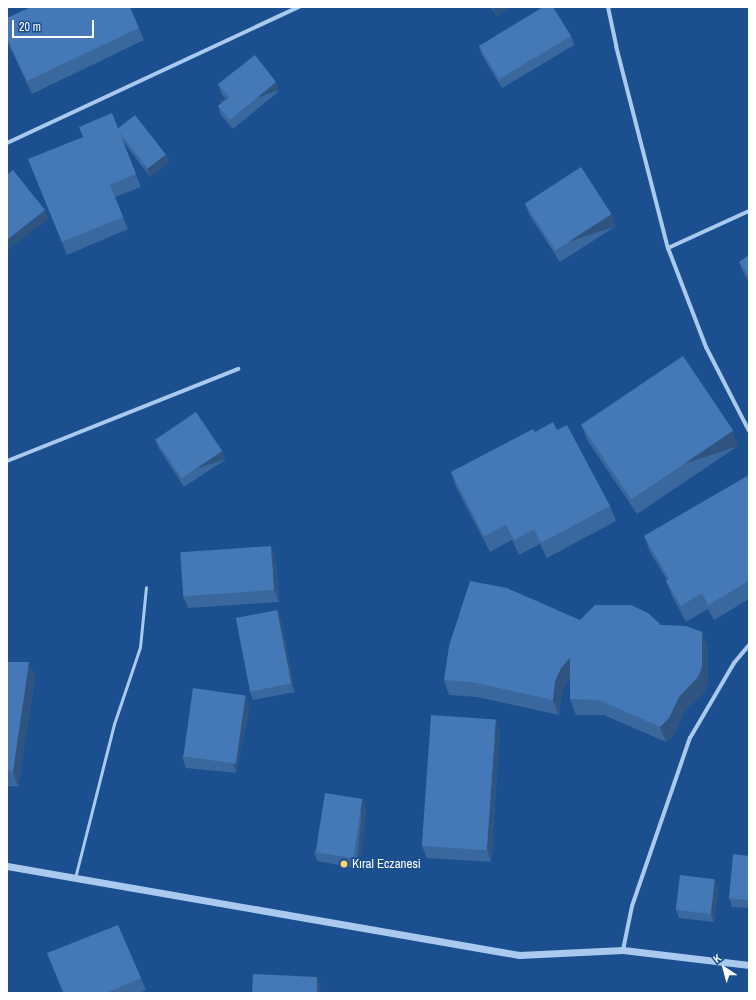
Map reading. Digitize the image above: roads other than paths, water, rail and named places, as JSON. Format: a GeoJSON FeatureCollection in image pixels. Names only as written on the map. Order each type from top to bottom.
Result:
{"type":"FeatureCollection","features":[{"type":"Feature","properties":{"kind":"street"},"geometry":{"type":"LineString","coordinates":[[7,143],[299,7]]}},
{"type":"Feature","properties":{"kind":"street"},"geometry":{"type":"LineString","coordinates":[[608,7],[616,46],[668,248],[706,347],[749,431]]}},
{"type":"Feature","properties":{"kind":"street"},"geometry":{"type":"LineString","coordinates":[[668,248],[749,211]]}},
{"type":"Feature","properties":{"kind":"street"},"geometry":{"type":"LineString","coordinates":[[7,461],[238,368]]}},
{"type":"Feature","properties":{"kind":"street"},"geometry":{"type":"LineString","coordinates":[[623,950],[632,906],[690,738],[734,663],[749,645]]}},
{"type":"Feature","properties":{"kind":"street"},"geometry":{"type":"LineString","coordinates":[[7,866],[519,955],[623,950],[749,966]]}},
{"type":"Feature","properties":{"kind":"lane"},"geometry":{"type":"LineString","coordinates":[[75,878],[114,724],[140,647],[146,587]]}},
{"type":"Feature","properties":{"kind":"place","name":"Kıral Eczanesi"},"geometry":{"type":"Point","coordinates":[344,864]}}]}
